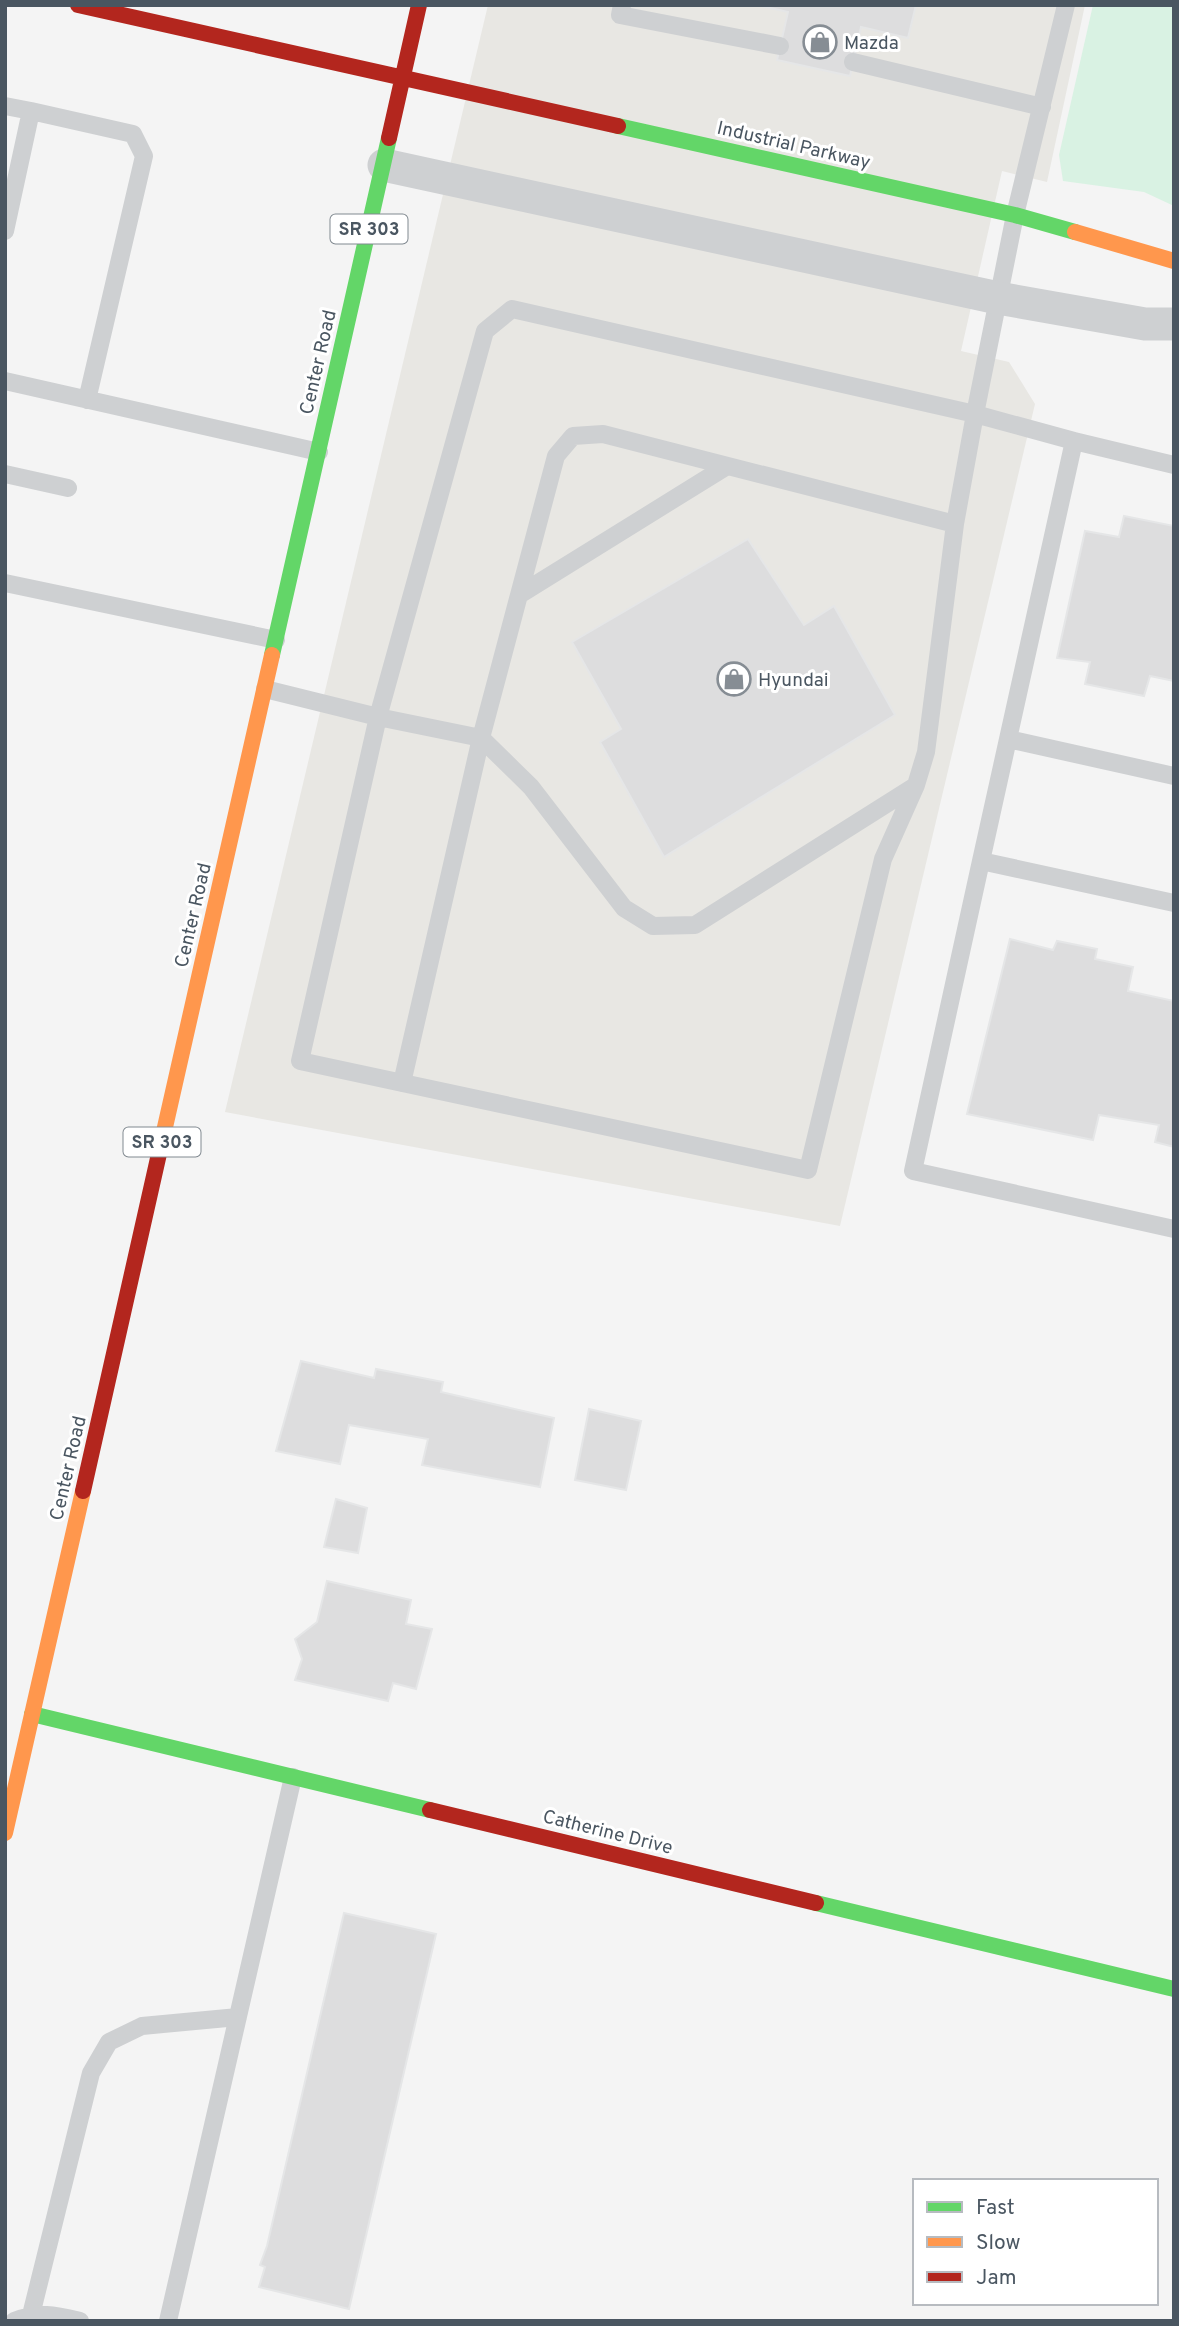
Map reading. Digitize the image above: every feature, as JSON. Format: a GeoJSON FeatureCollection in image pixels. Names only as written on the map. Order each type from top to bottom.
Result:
{"type":"FeatureCollection","features":[{"type":"Feature","properties":{"kind":"street","name":"Industrial Parkway"},"geometry":{"type":"LineString","coordinates":[[78,5],[192,24],[403,77],[1016,215],[1174,261]]}},
{"type":"Feature","properties":{"kind":"street","name":"Center Road"},"geometry":{"type":"LineString","coordinates":[[5,1833],[419,5]]}},
{"type":"Feature","properties":{"kind":"street"},"geometry":{"type":"LineString","coordinates":[[384,164],[998,298],[1145,324],[1174,324]]}},
{"type":"Feature","properties":{"kind":"street","name":"Catherine Drive"},"geometry":{"type":"LineString","coordinates":[[32,1714],[1174,1989]]}},
{"type":"Feature","properties":{"kind":"lane"},"geometry":{"type":"LineString","coordinates":[[622,5],[620,15],[780,46]]}},
{"type":"Feature","properties":{"kind":"lane"},"geometry":{"type":"LineString","coordinates":[[1066,5],[1016,215],[975,414],[955,524],[926,752],[916,785],[883,859],[808,1170],[300,1061],[378,717],[485,331],[512,309],[975,414],[1074,442],[1174,465]]}},
{"type":"Feature","properties":{"kind":"lane"},"geometry":{"type":"LineString","coordinates":[[853,62],[1042,107]]}},
{"type":"Feature","properties":{"kind":"lane"},"geometry":{"type":"LineString","coordinates":[[5,106],[133,134],[144,156],[87,400]]}},
{"type":"Feature","properties":{"kind":"lane"},"geometry":{"type":"LineString","coordinates":[[5,231],[31,111]]}},
{"type":"Feature","properties":{"kind":"lane"},"geometry":{"type":"LineString","coordinates":[[5,382],[319,452]]}},
{"type":"Feature","properties":{"kind":"lane"},"geometry":{"type":"LineString","coordinates":[[402,1083],[481,738],[556,456],[573,436],[603,434],[955,524]]}},
{"type":"Feature","properties":{"kind":"lane"},"geometry":{"type":"LineString","coordinates":[[1074,442],[913,1171],[1174,1229]]}},
{"type":"Feature","properties":{"kind":"lane"},"geometry":{"type":"LineString","coordinates":[[519,595],[727,466]]}},
{"type":"Feature","properties":{"kind":"lane"},"geometry":{"type":"LineString","coordinates":[[5,474],[68,488]]}},
{"type":"Feature","properties":{"kind":"lane"},"geometry":{"type":"LineString","coordinates":[[5,583],[276,640]]}},
{"type":"Feature","properties":{"kind":"lane"},"geometry":{"type":"LineString","coordinates":[[265,688],[378,717],[481,738],[531,787],[624,908],[653,926],[695,925],[916,785]]}},
{"type":"Feature","properties":{"kind":"lane"},"geometry":{"type":"LineString","coordinates":[[1008,739],[1174,776]]}},
{"type":"Feature","properties":{"kind":"lane"},"geometry":{"type":"LineString","coordinates":[[981,860],[1174,903]]}},
{"type":"Feature","properties":{"kind":"lane"},"geometry":{"type":"LineString","coordinates":[[5,1739],[25,1745]]}},
{"type":"Feature","properties":{"kind":"lane"},"geometry":{"type":"LineString","coordinates":[[168,2321],[293,1777]]}},
{"type":"Feature","properties":{"kind":"lane"},"geometry":{"type":"LineString","coordinates":[[80,2321],[50,2314],[22,2318],[91,2073],[109,2042],[142,2026],[238,2017]]}},
{"type":"Feature","properties":{"kind":"shaded area"},"geometry":{"type":"Polygon","coordinates":[[[488,5],[1085,5],[1047,182],[1002,171],[961,351],[1009,362],[1035,404],[840,1226],[225,1112],[488,5]]]}},
{"type":"Feature","properties":{"kind":"green space"},"geometry":{"type":"Polygon","coordinates":[[[1093,5],[1174,5],[1174,206],[1144,192],[1063,181],[1059,155],[1093,5]]]}},
{"type":"Feature","properties":{"kind":"building","name":"Mazda"},"geometry":{"type":"Polygon","coordinates":[[[757,5],[916,5],[908,38],[861,27],[850,76],[777,60],[788,12],[757,5]]]}},
{"type":"Feature","properties":{"kind":"building"},"geometry":{"type":"Polygon","coordinates":[[[1124,516],[1174,526],[1174,681],[1150,676],[1144,696],[1085,684],[1090,662],[1057,658],[1085,531],[1119,537],[1124,516]]]}},
{"type":"Feature","properties":{"kind":"building","name":"Hyundai"},"geometry":{"type":"Polygon","coordinates":[[[748,539],[804,625],[834,606],[895,715],[664,857],[600,742],[621,729],[572,642],[748,539]]]}},
{"type":"Feature","properties":{"kind":"building"},"geometry":{"type":"Polygon","coordinates":[[[1010,939],[1053,950],[1057,941],[1097,949],[1095,959],[1133,967],[1128,991],[1174,1001],[1174,1147],[1155,1142],[1159,1125],[1099,1115],[1093,1140],[967,1114],[1010,939]]]}},
{"type":"Feature","properties":{"kind":"building"},"geometry":{"type":"Polygon","coordinates":[[[301,1361],[374,1378],[376,1369],[443,1382],[441,1392],[554,1418],[540,1487],[422,1465],[428,1439],[349,1425],[340,1464],[276,1451],[301,1361]]]}},
{"type":"Feature","properties":{"kind":"building"},"geometry":{"type":"Polygon","coordinates":[[[589,1409],[641,1421],[626,1490],[575,1480],[589,1409]]]}},
{"type":"Feature","properties":{"kind":"building"},"geometry":{"type":"Polygon","coordinates":[[[336,1499],[367,1508],[358,1553],[324,1547],[336,1499]]]}},
{"type":"Feature","properties":{"kind":"building"},"geometry":{"type":"Polygon","coordinates":[[[327,1581],[411,1600],[406,1624],[432,1629],[416,1689],[393,1683],[388,1701],[295,1680],[302,1659],[295,1639],[317,1622],[327,1581]]]}},
{"type":"Feature","properties":{"kind":"building"},"geometry":{"type":"Polygon","coordinates":[[[344,1913],[436,1934],[349,2309],[259,2287],[265,2267],[260,2265],[267,2246],[344,1913]]]}},
{"type":"Feature","properties":{"kind":"traffic: fast"},"geometry":{"type":"LineString","coordinates":[[618,126],[1015,215],[1075,232]]}},
{"type":"Feature","properties":{"kind":"traffic: fast"},"geometry":{"type":"LineString","coordinates":[[272,655],[389,138]]}},
{"type":"Feature","properties":{"kind":"traffic: fast"},"geometry":{"type":"LineString","coordinates":[[32,1714],[430,1810]]}},
{"type":"Feature","properties":{"kind":"traffic: fast"},"geometry":{"type":"LineString","coordinates":[[816,1903],[1174,1989]]}},
{"type":"Feature","properties":{"kind":"traffic: slow"},"geometry":{"type":"LineString","coordinates":[[1075,232],[1174,261]]}},
{"type":"Feature","properties":{"kind":"traffic: slow"},"geometry":{"type":"LineString","coordinates":[[163,1136],[272,655]]}},
{"type":"Feature","properties":{"kind":"traffic: slow"},"geometry":{"type":"LineString","coordinates":[[5,1833],[83,1491]]}},
{"type":"Feature","properties":{"kind":"traffic: jam"},"geometry":{"type":"LineString","coordinates":[[78,5],[618,126]]}},
{"type":"Feature","properties":{"kind":"traffic: jam"},"geometry":{"type":"LineString","coordinates":[[389,138],[419,5]]}},
{"type":"Feature","properties":{"kind":"traffic: jam"},"geometry":{"type":"LineString","coordinates":[[83,1491],[163,1136]]}},
{"type":"Feature","properties":{"kind":"traffic: jam"},"geometry":{"type":"LineString","coordinates":[[430,1810],[816,1903]]}},
{"type":"Feature","properties":{"kind":"place","name":"Mazda"},"geometry":{"type":"Point","coordinates":[820,42]}},
{"type":"Feature","properties":{"kind":"place","name":"Hyundai"},"geometry":{"type":"Point","coordinates":[734,679]}}]}
